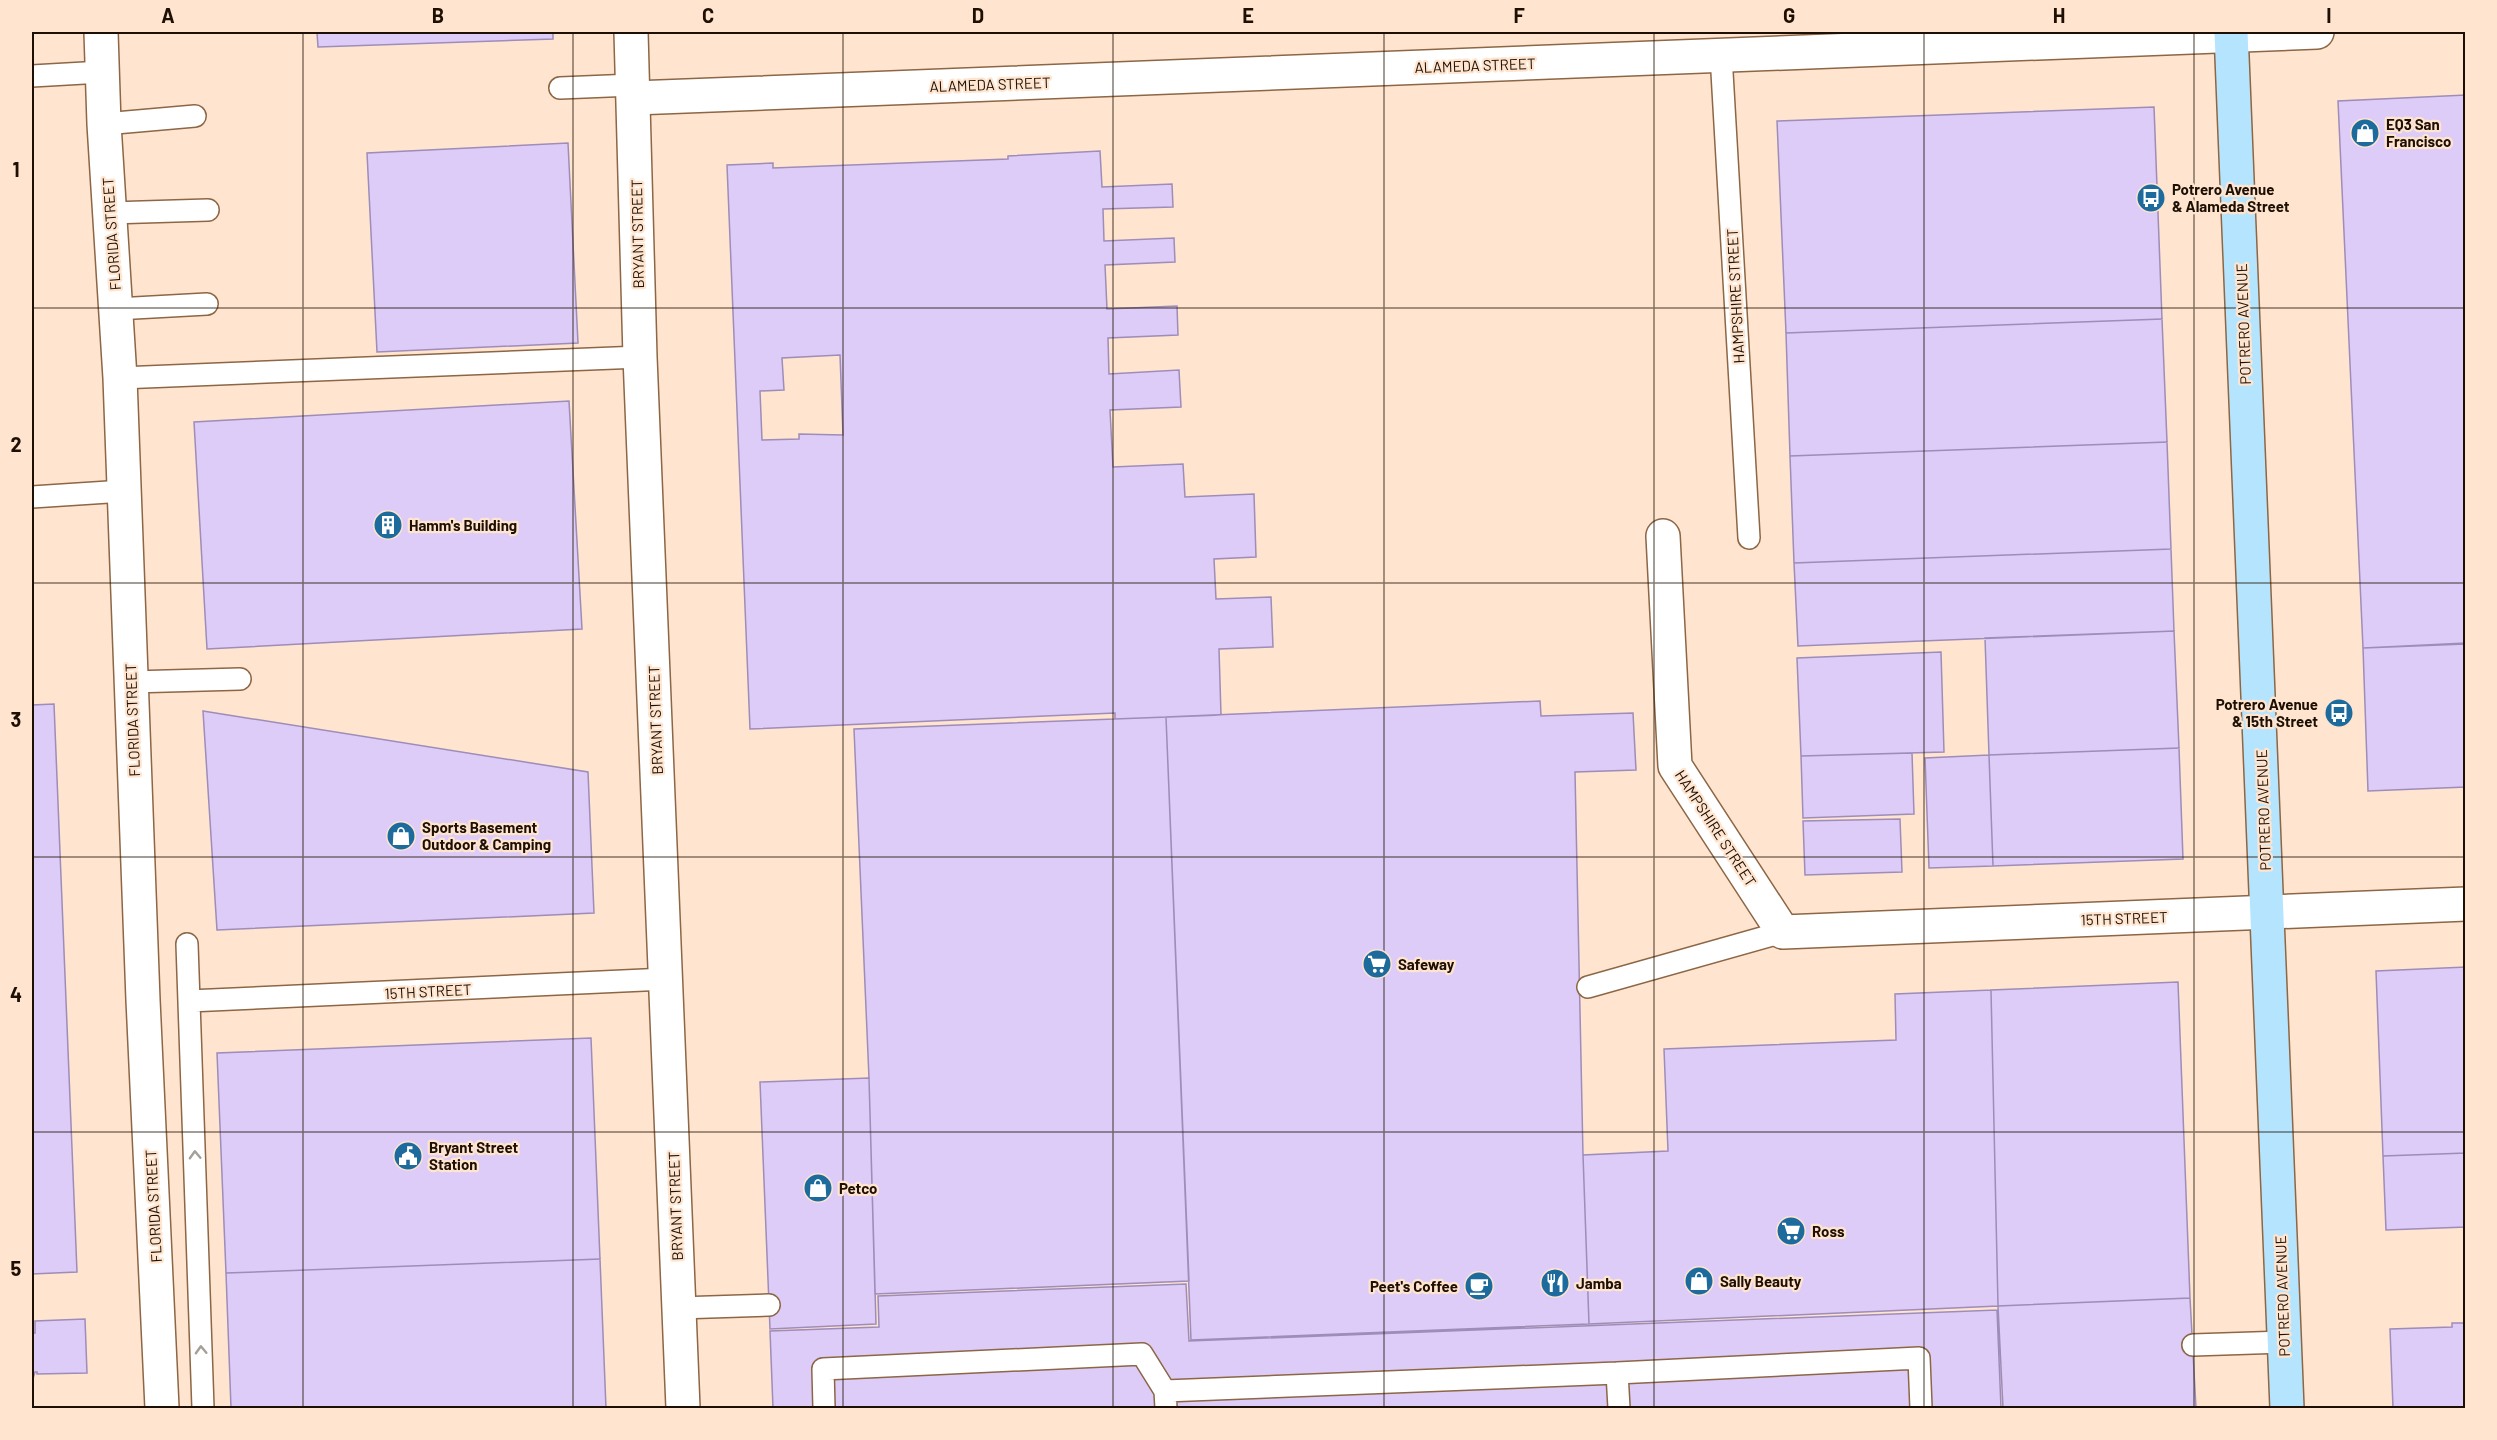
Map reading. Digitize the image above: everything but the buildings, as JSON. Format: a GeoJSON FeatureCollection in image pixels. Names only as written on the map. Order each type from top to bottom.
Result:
{"type":"FeatureCollection","features":[{"type":"Feature","properties":{"kind":"main road","name":"POTRERO AVENUE"},"geometry":{"type":"LineString","coordinates":[[2231,33],[2287,1408]]}},
{"type":"Feature","properties":{"kind":"street","name":"FLORIDA STREET"},"geometry":{"type":"LineString","coordinates":[[101,32],[104,124],[120,378],[162,1408]]}},
{"type":"Feature","properties":{"kind":"street","name":"BRYANT STREET"},"geometry":{"type":"LineString","coordinates":[[631,32],[640,357],[683,1408]]}},
{"type":"Feature","properties":{"kind":"street","name":"ALAMEDA STREET"},"geometry":{"type":"LineString","coordinates":[[634,91],[1721,56],[2231,33],[2317,32]]}},
{"type":"Feature","properties":{"kind":"street","name":"HAMPSHIRE STREET"},"geometry":{"type":"LineString","coordinates":[[1663,536],[1675,766],[1783,932]]}},
{"type":"Feature","properties":{"kind":"street","name":"15TH STREET"},"geometry":{"type":"LineString","coordinates":[[1783,932],[2466,904]]}},
{"type":"Feature","properties":{"kind":"lane","name":"HAMPSHIRE STREET"},"geometry":{"type":"LineString","coordinates":[[1721,56],[1749,538]]}},
{"type":"Feature","properties":{"kind":"lane"},"geometry":{"type":"LineString","coordinates":[[32,76],[102,72]]}},
{"type":"Feature","properties":{"kind":"lane"},"geometry":{"type":"LineString","coordinates":[[560,88],[634,91]]}},
{"type":"Feature","properties":{"kind":"lane"},"geometry":{"type":"LineString","coordinates":[[104,124],[195,116]]}},
{"type":"Feature","properties":{"kind":"lane"},"geometry":{"type":"LineString","coordinates":[[110,213],[208,210]]}},
{"type":"Feature","properties":{"kind":"lane"},"geometry":{"type":"LineString","coordinates":[[116,309],[207,304]]}},
{"type":"Feature","properties":{"kind":"lane"},"geometry":{"type":"LineString","coordinates":[[120,378],[640,357]]}},
{"type":"Feature","properties":{"kind":"lane"},"geometry":{"type":"LineString","coordinates":[[32,497],[124,491]]}},
{"type":"Feature","properties":{"kind":"lane"},"geometry":{"type":"LineString","coordinates":[[131,682],[240,679]]}},
{"type":"Feature","properties":{"kind":"lane"},"geometry":{"type":"LineString","coordinates":[[1588,987],[1783,932]]}},
{"type":"Feature","properties":{"kind":"lane"},"geometry":{"type":"LineString","coordinates":[[187,944],[203,1408]]}},
{"type":"Feature","properties":{"kind":"lane","name":"15TH STREET"},"geometry":{"type":"LineString","coordinates":[[189,1001],[666,980]]}},
{"type":"Feature","properties":{"kind":"lane"},"geometry":{"type":"LineString","coordinates":[[679,1308],[769,1305]]}},
{"type":"Feature","properties":{"kind":"lane"},"geometry":{"type":"LineString","coordinates":[[2193,1345],[2284,1342]]}},
{"type":"Feature","properties":{"kind":"lane"},"geometry":{"type":"LineString","coordinates":[[824,1408],[823,1369],[1142,1354],[1166,1400],[1222,1399],[1617,1373],[1919,1358],[1921,1408]]}},
{"type":"Feature","properties":{"kind":"lane"},"geometry":{"type":"LineString","coordinates":[[1617,1373],[1619,1408]]}},
{"type":"Feature","properties":{"kind":"place","name":"EQ3 San Francisco"},"geometry":{"type":"Point","coordinates":[2365,133]}},
{"type":"Feature","properties":{"kind":"place","name":"Potrero Avenue & Alameda Street"},"geometry":{"type":"Point","coordinates":[2151,198]}},
{"type":"Feature","properties":{"kind":"place","name":"Hamm's Building"},"geometry":{"type":"Point","coordinates":[388,525]}},
{"type":"Feature","properties":{"kind":"place","name":"Potrero Avenue & 15th Street"},"geometry":{"type":"Point","coordinates":[2339,713]}},
{"type":"Feature","properties":{"kind":"place","name":"Sports Basement Outdoor & Camping"},"geometry":{"type":"Point","coordinates":[401,836]}},
{"type":"Feature","properties":{"kind":"place","name":"Safeway"},"geometry":{"type":"Point","coordinates":[1377,964]}},
{"type":"Feature","properties":{"kind":"place","name":"Bryant Street Station"},"geometry":{"type":"Point","coordinates":[408,1156]}},
{"type":"Feature","properties":{"kind":"place","name":"Petco"},"geometry":{"type":"Point","coordinates":[818,1188]}},
{"type":"Feature","properties":{"kind":"place","name":"Ross"},"geometry":{"type":"Point","coordinates":[1791,1231]}},
{"type":"Feature","properties":{"kind":"place","name":"Sally Beauty"},"geometry":{"type":"Point","coordinates":[1699,1281]}},
{"type":"Feature","properties":{"kind":"place","name":"Jamba"},"geometry":{"type":"Point","coordinates":[1555,1283]}},
{"type":"Feature","properties":{"kind":"place","name":"Peet's Coffee"},"geometry":{"type":"Point","coordinates":[1479,1286]}}]}
